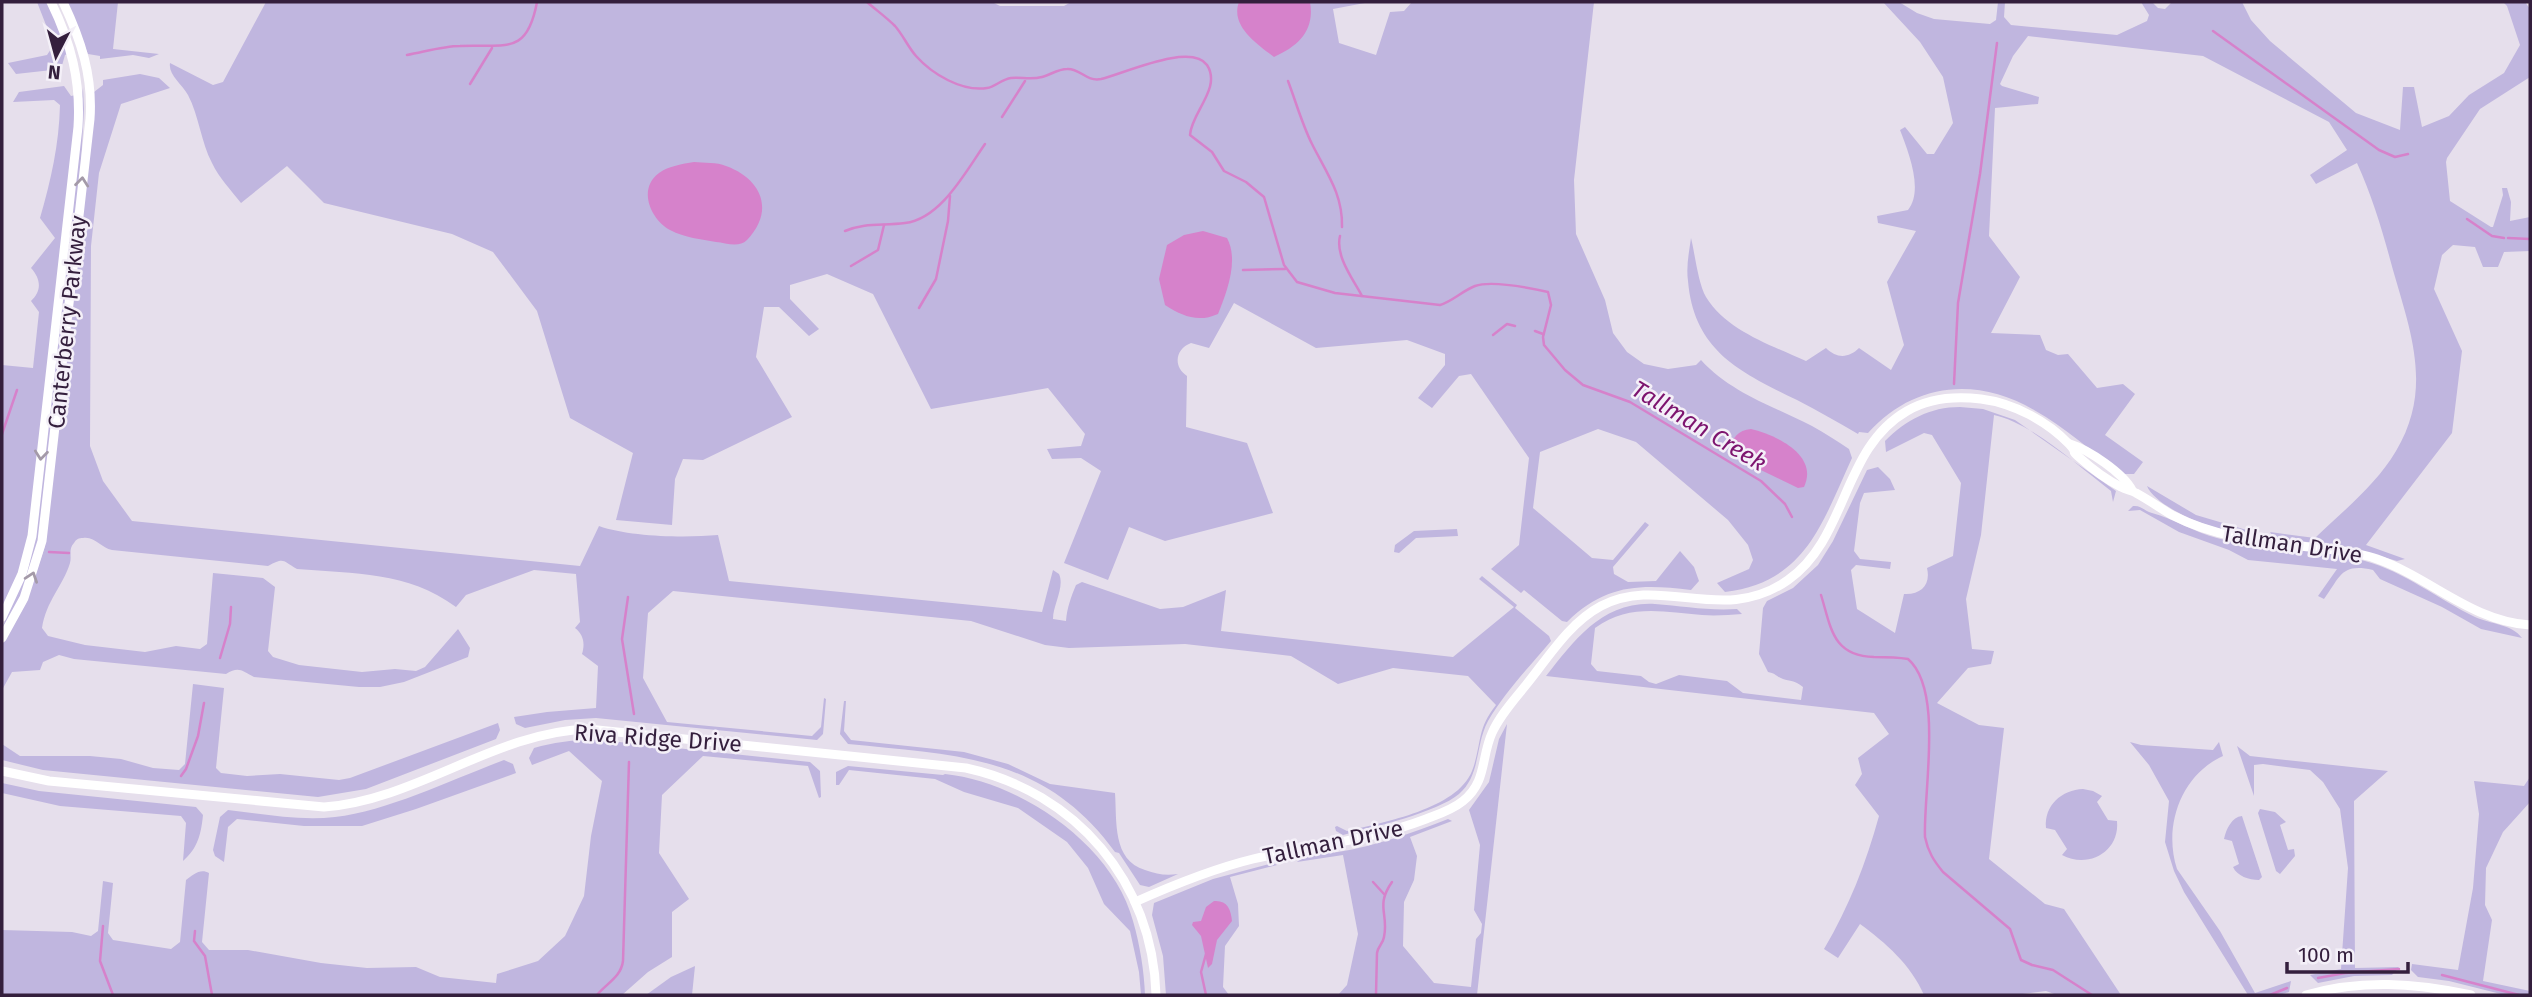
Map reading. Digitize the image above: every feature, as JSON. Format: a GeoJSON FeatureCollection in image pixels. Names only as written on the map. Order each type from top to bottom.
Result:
{"type":"FeatureCollection","features":[{"type":"Feature","properties":{"kind":"street","name":"Canterberry Parkway"},"geometry":{"type":"LineString","coordinates":[[2,617],[18,583],[32,536],[79,119],[79,89],[75,62],[51,2]]}},
{"type":"Feature","properties":{"kind":"street","name":"Canterberry Parkway"},"geometry":{"type":"LineString","coordinates":[[2,638],[24,598],[42,541],[90,119],[86,60],[76,29],[63,2]]}},
{"type":"Feature","properties":{"kind":"street","name":"Tallman Drive"},"geometry":{"type":"LineString","coordinates":[[1135,902],[1222,867],[1388,832],[1456,806],[1469,796],[1478,784],[1484,770],[1490,738],[1498,722],[1580,620],[1604,604],[1633,596],[1727,601],[1762,594],[1786,581],[1806,565],[1817,551],[1872,442],[1891,421],[1913,408],[1937,400],[1954,398],[1999,402],[2028,414],[2069,444],[2077,456],[2122,488],[2132,490],[2180,519],[2218,533],[2354,553],[2377,559],[2407,572],[2489,618],[2530,625]]}},
{"type":"Feature","properties":{"kind":"street","name":"Riva Ridge Drive"},"geometry":{"type":"LineString","coordinates":[[2,771],[49,781],[319,807],[366,800],[528,739],[578,729],[948,765],[981,771],[1034,792],[1082,828],[1106,854],[1135,902],[1150,947],[1156,995]]}},
{"type":"Feature","properties":{"kind":"street"},"geometry":{"type":"LineString","coordinates":[[2306,995],[2338,988],[2379,984],[2415,986],[2471,995]]}},
{"type":"Feature","properties":{"kind":"shaded area"},"geometry":{"type":"Polygon","coordinates":[[[37,2],[47,2],[70,53],[65,55],[61,69],[16,74],[8,63],[47,55],[51,49],[37,2]]]}},
{"type":"Feature","properties":{"kind":"shaded area"},"geometry":{"type":"Polygon","coordinates":[[[66,2],[118,2],[113,49],[159,54],[149,58],[133,55],[100,59],[100,56],[88,54],[66,2]]]}},
{"type":"Feature","properties":{"kind":"shaded area"},"geometry":{"type":"Polygon","coordinates":[[[266,2],[992,2],[1000,6],[1064,6],[1071,2],[1370,2],[1333,9],[1339,43],[1376,55],[1390,12],[1404,11],[1412,2],[1594,2],[1574,180],[1576,234],[1605,300],[1613,333],[1627,352],[1644,364],[1668,369],[1696,365],[1701,360],[1739,390],[1812,426],[1849,449],[1852,458],[1820,526],[1808,546],[1793,562],[1775,576],[1752,586],[1725,592],[1717,583],[1749,569],[1753,560],[1748,545],[1728,520],[1636,442],[1598,429],[1540,452],[1533,508],[1592,558],[1613,560],[1645,522],[1649,525],[1613,567],[1614,574],[1628,582],[1656,581],[1680,551],[1694,567],[1699,581],[1691,590],[1640,587],[1610,594],[1581,609],[1567,622],[1562,621],[1524,590],[1521,593],[1491,569],[1519,545],[1529,458],[1471,374],[1459,376],[1432,408],[1418,398],[1445,365],[1445,354],[1407,340],[1316,348],[1234,303],[1209,348],[1191,343],[1179,354],[1179,368],[1187,376],[1186,427],[1247,443],[1273,513],[1165,541],[1129,527],[1108,580],[1064,563],[1101,471],[1081,458],[1052,459],[1047,449],[1081,446],[1085,434],[1048,388],[931,409],[873,294],[827,274],[790,285],[790,299],[819,329],[809,336],[779,307],[764,307],[756,357],[792,417],[703,460],[683,459],[675,479],[672,525],[616,520],[633,453],[570,418],[537,311],[493,252],[452,234],[324,203],[287,166],[241,203],[218,174],[208,155],[192,103],[173,75],[170,63],[213,85],[223,82],[266,2]]]}},
{"type":"Feature","properties":{"kind":"shaded area"},"geometry":{"type":"Polygon","coordinates":[[[1239,2],[1310,2],[1310,21],[1298,42],[1274,57],[1242,27],[1237,11],[1239,2]]]}},
{"type":"Feature","properties":{"kind":"shaded area"},"geometry":{"type":"Polygon","coordinates":[[[1883,2],[1899,2],[1934,19],[1990,24],[1996,20],[1998,2],[2005,2],[2004,17],[2011,25],[2117,35],[2147,21],[2149,15],[2141,2],[2152,2],[2158,8],[2165,9],[2172,2],[2242,2],[2251,20],[2270,41],[2356,113],[2400,130],[2403,87],[2414,87],[2422,127],[2449,116],[2469,95],[2504,73],[2520,45],[2507,6],[2503,2],[2525,2],[2530,9],[2530,77],[2480,109],[2446,162],[2450,201],[2491,227],[2503,195],[2502,188],[2507,188],[2511,202],[2510,221],[2530,217],[2530,251],[2504,252],[2498,267],[2483,267],[2475,247],[2453,245],[2442,255],[2434,289],[2462,351],[2452,433],[2366,545],[2405,559],[2397,561],[2349,547],[2274,538],[2270,532],[2315,538],[2358,497],[2388,463],[2407,428],[2414,405],[2416,383],[2412,339],[2373,202],[2357,163],[2316,184],[2310,175],[2347,150],[2329,122],[2203,56],[2028,36],[2013,56],[2000,84],[2039,97],[2038,104],[1995,108],[1989,236],[2020,277],[1991,333],[2040,335],[2046,350],[2058,355],[2068,354],[2097,388],[2123,384],[2135,394],[2105,435],[2143,462],[2134,474],[2122,474],[2068,432],[2034,410],[1990,392],[1946,390],[1925,395],[1886,416],[1868,433],[1858,434],[1758,380],[1724,357],[1700,326],[1692,305],[1687,270],[1691,238],[1706,297],[1726,319],[1751,336],[1806,361],[1826,348],[1843,356],[1859,348],[1891,370],[1904,345],[1887,282],[1916,231],[1878,223],[1877,216],[1908,210],[1913,202],[1915,181],[1900,130],[1905,127],[1927,154],[1934,154],[1953,123],[1943,77],[1920,42],[1883,2]]]}},
{"type":"Feature","properties":{"kind":"shaded area"},"geometry":{"type":"Polygon","coordinates":[[[140,74],[159,78],[170,88],[121,104],[99,173],[91,246],[90,446],[103,481],[132,521],[580,566],[599,526],[658,536],[718,535],[729,581],[1042,612],[1053,570],[1059,574],[1061,585],[1053,619],[1066,621],[1076,585],[1082,582],[1160,609],[1183,607],[1226,590],[1221,631],[1453,657],[1514,607],[1479,579],[1482,576],[1517,605],[1515,608],[1549,636],[1551,641],[1488,721],[1471,778],[1459,794],[1420,813],[1343,835],[1336,831],[1335,827],[1347,831],[1418,812],[1451,795],[1464,784],[1472,771],[1485,722],[1496,705],[1468,676],[1393,668],[1338,684],[1291,656],[1185,644],[1069,648],[1045,645],[971,621],[673,591],[648,613],[643,678],[667,722],[812,736],[821,727],[824,698],[823,734],[817,740],[596,718],[565,720],[525,728],[516,724],[514,717],[596,708],[598,666],[582,654],[583,640],[575,628],[580,622],[576,574],[534,570],[466,595],[456,607],[419,587],[380,576],[297,569],[283,561],[268,566],[112,550],[87,538],[78,539],[71,548],[67,571],[44,618],[42,628],[48,636],[85,645],[145,652],[176,646],[200,649],[207,644],[213,573],[263,578],[275,587],[268,651],[273,657],[299,665],[362,672],[395,669],[416,671],[425,667],[458,629],[470,648],[468,657],[404,682],[380,687],[359,687],[254,677],[237,670],[226,674],[74,659],[59,655],[43,662],[40,670],[12,672],[2,690],[2,645],[26,603],[45,546],[94,92],[103,85],[103,80],[140,74]]]}},
{"type":"Feature","properties":{"kind":"shaded area"},"geometry":{"type":"Polygon","coordinates":[[[64,86],[71,96],[76,95],[77,105],[31,519],[24,559],[2,611],[2,365],[33,368],[39,312],[31,301],[39,285],[31,268],[55,238],[40,218],[54,162],[60,105],[54,100],[13,102],[19,92],[64,86]]]}},
{"type":"Feature","properties":{"kind":"shaded area"},"geometry":{"type":"Polygon","coordinates":[[[83,88],[81,165],[40,539],[26,586],[2,634],[28,567],[83,88]]]}},
{"type":"Feature","properties":{"kind":"shaded area"},"geometry":{"type":"Polygon","coordinates":[[[694,162],[726,166],[756,187],[762,207],[761,218],[756,229],[744,242],[728,244],[681,235],[663,225],[652,212],[648,195],[652,180],[667,169],[694,162]]]}},
{"type":"Feature","properties":{"kind":"shaded area"},"geometry":{"type":"Polygon","coordinates":[[[1203,231],[1227,238],[1232,266],[1218,314],[1197,318],[1184,315],[1165,305],[1159,279],[1167,245],[1184,235],[1203,231]]]}},
{"type":"Feature","properties":{"kind":"shaded area"},"geometry":{"type":"Polygon","coordinates":[[[1939,409],[1983,409],[2015,420],[2031,431],[1994,415],[1981,535],[1966,599],[1972,649],[1994,651],[1991,664],[1968,668],[1937,703],[1979,725],[2004,728],[1989,859],[2045,904],[2064,909],[2121,995],[2057,995],[2046,991],[2015,995],[1924,995],[1897,955],[1860,924],[1838,958],[1824,949],[1856,884],[1879,816],[1855,785],[1862,774],[1858,758],[1889,734],[1874,713],[1546,676],[1592,625],[1620,609],[1655,604],[1737,609],[1742,614],[1707,615],[1647,611],[1621,615],[1595,628],[1591,664],[1597,671],[1641,676],[1656,684],[1679,675],[1727,681],[1743,693],[1801,700],[1803,687],[1768,672],[1759,654],[1763,608],[1767,601],[1793,588],[1818,565],[1833,541],[1867,470],[1878,467],[1890,479],[1895,490],[1864,493],[1860,503],[1854,551],[1860,559],[1891,562],[1890,569],[1856,565],[1851,570],[1857,609],[1895,633],[1904,594],[1920,591],[1926,584],[1927,568],[1953,556],[1961,483],[1932,435],[1924,433],[1886,452],[1885,441],[1919,416],[1939,409]]]}},
{"type":"Feature","properties":{"kind":"shaded area"},"geometry":{"type":"Polygon","coordinates":[[[1751,429],[1783,442],[1800,456],[1806,465],[1804,487],[1798,488],[1740,460],[1729,451],[1736,436],[1751,429]]]}},
{"type":"Feature","properties":{"kind":"shaded area"},"geometry":{"type":"Polygon","coordinates":[[[2071,459],[2116,491],[2113,502],[2111,491],[2071,459]]]}},
{"type":"Feature","properties":{"kind":"shaded area"},"geometry":{"type":"Polygon","coordinates":[[[2147,486],[2196,515],[2250,531],[2225,530],[2193,520],[2164,504],[2147,486]]]}},
{"type":"Feature","properties":{"kind":"shaded area"},"geometry":{"type":"Polygon","coordinates":[[[2133,506],[2235,542],[2328,553],[2380,566],[2475,617],[2513,630],[2522,638],[2481,629],[2442,607],[2380,579],[2373,570],[2348,570],[2324,599],[2318,596],[2337,569],[2248,560],[2229,550],[2179,532],[2140,510],[2128,511],[2133,506]]]}},
{"type":"Feature","properties":{"kind":"shaded area"},"geometry":{"type":"Polygon","coordinates":[[[1457,529],[1458,536],[1416,538],[1399,553],[1394,552],[1395,545],[1414,531],[1457,529]]]}},
{"type":"Feature","properties":{"kind":"shaded area"},"geometry":{"type":"Polygon","coordinates":[[[193,684],[224,688],[216,768],[221,773],[247,776],[280,774],[339,780],[498,723],[500,730],[496,739],[366,789],[318,797],[43,770],[2,760],[2,744],[20,756],[90,756],[179,770],[185,764],[193,684]]]}},
{"type":"Feature","properties":{"kind":"shaded area"},"geometry":{"type":"Polygon","coordinates":[[[844,701],[844,731],[851,740],[964,752],[1008,764],[1050,784],[1115,793],[1118,838],[1127,858],[1134,865],[1149,871],[1165,875],[1178,874],[1149,887],[1140,885],[1119,853],[1115,852],[1088,820],[1059,796],[1028,778],[962,757],[848,744],[840,734],[844,701]]]}},
{"type":"Feature","properties":{"kind":"shaded area"},"geometry":{"type":"Polygon","coordinates":[[[1507,724],[1477,995],[1338,995],[1347,985],[1358,934],[1343,855],[1297,862],[1310,855],[1380,843],[1448,819],[1452,821],[1410,837],[1417,856],[1414,880],[1404,902],[1403,946],[1434,983],[1471,987],[1476,939],[1481,933],[1482,924],[1474,910],[1480,845],[1469,810],[1489,782],[1499,739],[1507,724]]]}},
{"type":"Feature","properties":{"kind":"shaded area"},"geometry":{"type":"Polygon","coordinates":[[[600,740],[810,762],[820,771],[819,798],[808,766],[703,756],[662,795],[659,853],[689,899],[672,912],[672,957],[648,972],[622,995],[2,995],[2,930],[72,932],[91,936],[98,931],[103,881],[113,883],[108,933],[113,940],[171,949],[180,942],[186,880],[203,871],[209,873],[202,942],[209,950],[248,950],[367,968],[416,967],[440,977],[496,983],[497,974],[538,961],[565,936],[584,896],[591,836],[602,781],[569,751],[532,765],[529,758],[534,748],[600,740]]]}},
{"type":"Feature","properties":{"kind":"shaded area"},"geometry":{"type":"Polygon","coordinates":[[[2130,742],[2213,750],[2219,742],[2223,756],[2196,776],[2186,789],[2174,819],[2173,853],[2177,869],[2220,931],[2255,993],[2291,981],[2289,992],[2279,995],[2248,995],[2184,892],[2174,871],[2165,842],[2169,801],[2149,765],[2130,742]]]}},
{"type":"Feature","properties":{"kind":"shaded area"},"geometry":{"type":"Polygon","coordinates":[[[2237,746],[2250,756],[2388,771],[2354,801],[2355,968],[2399,967],[2392,975],[2354,976],[2318,983],[2310,975],[2341,969],[2348,868],[2340,809],[2323,782],[2310,770],[2254,765],[2254,796],[2237,746]]]}},
{"type":"Feature","properties":{"kind":"shaded area"},"geometry":{"type":"Polygon","coordinates":[[[504,760],[513,764],[516,773],[362,826],[304,826],[237,819],[228,827],[224,862],[215,856],[213,850],[220,817],[228,810],[308,818],[355,814],[398,801],[504,760]]]}},
{"type":"Feature","properties":{"kind":"shaded area"},"geometry":{"type":"Polygon","coordinates":[[[848,766],[974,779],[1033,804],[1060,822],[1085,843],[1106,867],[1122,893],[1138,939],[1145,995],[1141,995],[1130,931],[1104,904],[1088,868],[1067,842],[1018,808],[964,792],[935,779],[849,770],[839,785],[836,785],[836,772],[848,766]]]}},
{"type":"Feature","properties":{"kind":"shaded area"},"geometry":{"type":"Polygon","coordinates":[[[2530,777],[2530,802],[2503,832],[2486,868],[2485,905],[2492,920],[2483,981],[2530,991],[2530,995],[2505,995],[2449,981],[2418,977],[2411,970],[2412,964],[2458,970],[2473,888],[2479,814],[2474,781],[2524,786],[2530,777]]]}},
{"type":"Feature","properties":{"kind":"shaded area"},"geometry":{"type":"Polygon","coordinates":[[[2,783],[39,791],[196,807],[203,815],[200,834],[192,851],[183,861],[186,823],[181,816],[60,806],[2,793],[2,783]]]}},
{"type":"Feature","properties":{"kind":"shaded area"},"geometry":{"type":"Polygon","coordinates":[[[2083,789],[2102,796],[2097,802],[2108,820],[2117,821],[2117,832],[2108,849],[2092,859],[2082,860],[2062,855],[2067,849],[2055,830],[2046,828],[2046,820],[2056,800],[2068,792],[2083,789]]]}},
{"type":"Feature","properties":{"kind":"shaded area"},"geometry":{"type":"Polygon","coordinates":[[[2260,809],[2275,812],[2286,822],[2280,825],[2288,850],[2294,849],[2295,856],[2280,874],[2276,871],[2258,813],[2260,809]]]}},
{"type":"Feature","properties":{"kind":"shaded area"},"geometry":{"type":"Polygon","coordinates":[[[2242,816],[2262,877],[2259,880],[2237,873],[2233,867],[2239,864],[2232,841],[2224,839],[2230,824],[2242,816]]]}},
{"type":"Feature","properties":{"kind":"shaded area"},"geometry":{"type":"Polygon","coordinates":[[[1273,863],[1277,865],[1230,877],[1238,904],[1239,926],[1225,946],[1223,987],[1229,995],[1166,995],[1163,956],[1152,915],[1154,903],[1213,879],[1273,863]]]}},
{"type":"Feature","properties":{"kind":"shaded area"},"geometry":{"type":"Polygon","coordinates":[[[1214,901],[1228,906],[1232,921],[1217,940],[1212,964],[1208,968],[1201,936],[1192,925],[1193,922],[1201,921],[1206,907],[1214,901]]]}},
{"type":"Feature","properties":{"kind":"shaded area"},"geometry":{"type":"Polygon","coordinates":[[[695,966],[692,995],[646,995],[671,977],[695,966]]]}},
{"type":"Feature","properties":{"kind":"waterway","name":"Tallman Creek"},"geometry":{"type":"LineString","coordinates":[[407,55],[447,47],[512,44],[527,31],[537,2]]}},
{"type":"Feature","properties":{"kind":"waterway","name":"Tallman Creek"},"geometry":{"type":"LineString","coordinates":[[867,2],[895,26],[923,63],[948,80],[977,89],[987,88],[1008,79],[1038,78],[1067,69],[1091,79],[1101,79],[1172,58],[1199,59],[1207,65],[1211,83],[1190,135],[1212,152],[1224,171],[1246,182],[1264,197],[1284,265],[1297,282],[1335,293],[1440,305],[1482,284],[1511,285],[1548,292],[1551,305],[1543,337],[1544,345],[1565,370],[1583,385],[1630,402],[1761,481],[1785,504],[1792,517]]}},
{"type":"Feature","properties":{"kind":"waterway"},"geometry":{"type":"LineString","coordinates":[[2213,31],[2379,150],[2395,157],[2408,154]]}},
{"type":"Feature","properties":{"kind":"waterway"},"geometry":{"type":"LineString","coordinates":[[1954,384],[1958,303],[1980,174],[1997,43]]}},
{"type":"Feature","properties":{"kind":"waterway"},"geometry":{"type":"LineString","coordinates":[[470,84],[492,48]]}},
{"type":"Feature","properties":{"kind":"waterway"},"geometry":{"type":"LineString","coordinates":[[1002,117],[1025,81]]}},
{"type":"Feature","properties":{"kind":"waterway"},"geometry":{"type":"LineString","coordinates":[[1288,81],[1308,136],[1337,194],[1342,227]]}},
{"type":"Feature","properties":{"kind":"waterway"},"geometry":{"type":"LineString","coordinates":[[845,231],[867,225],[905,223],[930,213],[961,180],[985,144]]}},
{"type":"Feature","properties":{"kind":"waterway"},"geometry":{"type":"LineString","coordinates":[[919,308],[936,279],[948,221],[950,196]]}},
{"type":"Feature","properties":{"kind":"waterway"},"geometry":{"type":"LineString","coordinates":[[2467,219],[2492,236],[2504,238]]}},
{"type":"Feature","properties":{"kind":"waterway"},"geometry":{"type":"LineString","coordinates":[[851,266],[878,250],[884,225]]}},
{"type":"Feature","properties":{"kind":"waterway"},"geometry":{"type":"LineString","coordinates":[[1340,236],[1342,259],[1362,296]]}},
{"type":"Feature","properties":{"kind":"waterway"},"geometry":{"type":"LineString","coordinates":[[2508,238],[2530,239]]}},
{"type":"Feature","properties":{"kind":"waterway"},"geometry":{"type":"LineString","coordinates":[[1243,270],[1285,269]]}},
{"type":"Feature","properties":{"kind":"waterway"},"geometry":{"type":"LineString","coordinates":[[1493,335],[1507,324],[1515,326]]}},
{"type":"Feature","properties":{"kind":"waterway"},"geometry":{"type":"LineString","coordinates":[[1535,331],[1543,334]]}},
{"type":"Feature","properties":{"kind":"waterway"},"geometry":{"type":"LineString","coordinates":[[2,434],[17,390]]}},
{"type":"Feature","properties":{"kind":"waterway"},"geometry":{"type":"LineString","coordinates":[[49,552],[69,553]]}},
{"type":"Feature","properties":{"kind":"waterway","name":"Tallman Creek"},"geometry":{"type":"LineString","coordinates":[[1821,595],[1831,628],[1841,645],[1860,655],[1908,659],[1919,674],[1926,694],[1929,717],[1925,837],[1937,864],[2010,929],[2021,960],[2053,970],[2092,995]]}},
{"type":"Feature","properties":{"kind":"waterway"},"geometry":{"type":"LineString","coordinates":[[628,597],[622,639],[634,714]]}},
{"type":"Feature","properties":{"kind":"waterway"},"geometry":{"type":"LineString","coordinates":[[220,658],[230,624],[231,607]]}},
{"type":"Feature","properties":{"kind":"waterway"},"geometry":{"type":"LineString","coordinates":[[181,776],[198,736],[204,703]]}},
{"type":"Feature","properties":{"kind":"waterway"},"geometry":{"type":"LineString","coordinates":[[597,995],[617,976],[623,961],[629,762]]}},
{"type":"Feature","properties":{"kind":"waterway"},"geometry":{"type":"LineString","coordinates":[[1373,882],[1384,894]]}},
{"type":"Feature","properties":{"kind":"waterway"},"geometry":{"type":"LineString","coordinates":[[1376,995],[1377,953],[1385,929],[1383,904],[1392,882]]}},
{"type":"Feature","properties":{"kind":"waterway"},"geometry":{"type":"LineString","coordinates":[[103,926],[100,961],[113,995]]}},
{"type":"Feature","properties":{"kind":"waterway"},"geometry":{"type":"LineString","coordinates":[[195,931],[194,941],[205,956],[212,995]]}},
{"type":"Feature","properties":{"kind":"waterway"},"geometry":{"type":"LineString","coordinates":[[1206,954],[1201,972],[1206,995]]}},
{"type":"Feature","properties":{"kind":"waterway"},"geometry":{"type":"LineString","coordinates":[[2318,978],[2399,969]]}},
{"type":"Feature","properties":{"kind":"waterway"},"geometry":{"type":"LineString","coordinates":[[2442,975],[2519,995]]}},
{"type":"Feature","properties":{"kind":"waterway"},"geometry":{"type":"LineString","coordinates":[[2270,995],[2287,988]]}}]}
